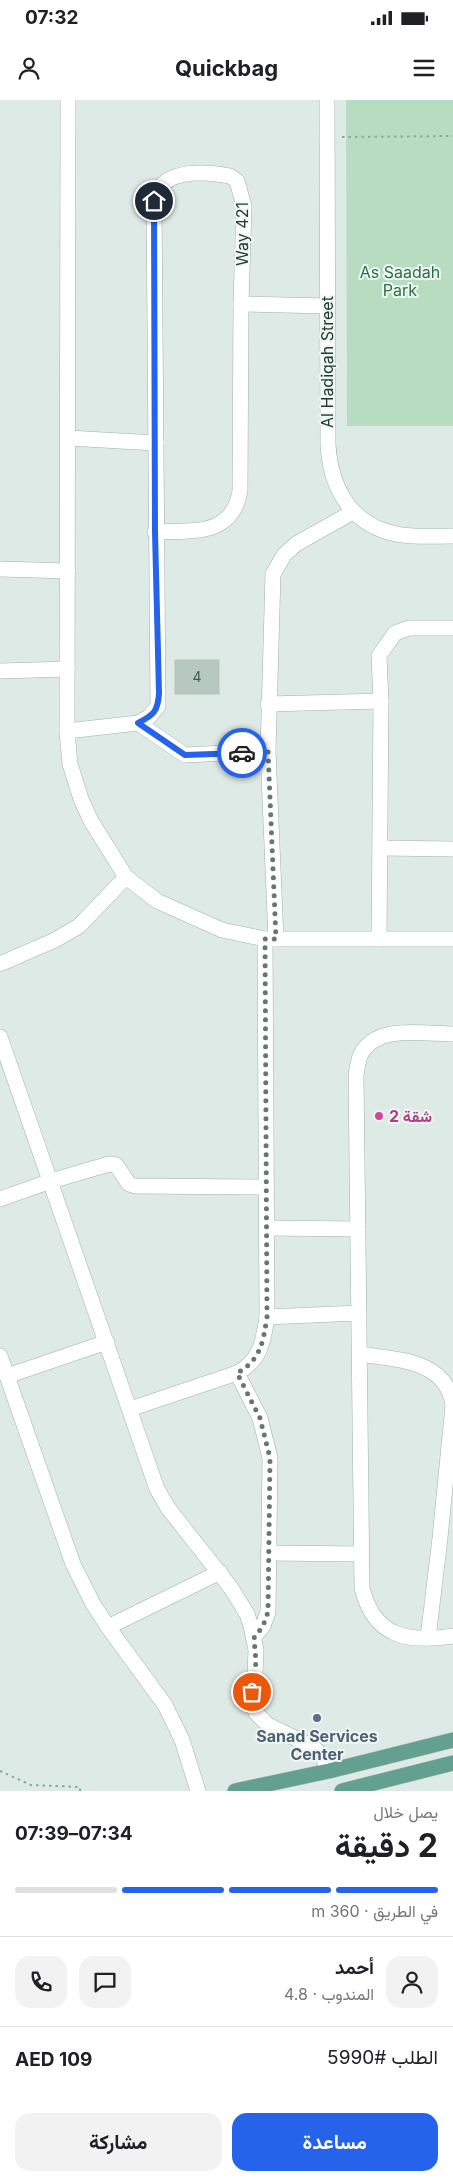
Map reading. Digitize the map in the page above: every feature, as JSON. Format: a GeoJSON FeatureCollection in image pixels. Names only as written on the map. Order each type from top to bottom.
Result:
{"type":"FeatureCollection","features":[{"type":"Feature","properties":{"kind":"main road"},"geometry":{"type":"LineString","coordinates":[[235,1791],[329,1771],[453,1740]]}},
{"type":"Feature","properties":{"kind":"main road"},"geometry":{"type":"LineString","coordinates":[[342,1791],[453,1763]]}},
{"type":"Feature","properties":{"kind":"street"},"geometry":{"type":"LineString","coordinates":[[68,100],[67,731],[70,764],[81,799],[102,841],[126,877],[157,901],[222,930],[270,939],[453,939]]}},
{"type":"Feature","properties":{"kind":"street","name":"Al Hadiqah Street"},"geometry":{"type":"LineString","coordinates":[[327,100],[329,462],[338,492],[353,512],[379,529],[390,533],[418,536],[453,536]]}},
{"type":"Feature","properties":{"kind":"street","name":"Way 421"},"geometry":{"type":"LineString","coordinates":[[138,723],[149,717],[158,706],[155,532],[154,201],[159,187],[169,179],[181,175],[221,174],[230,176],[237,181],[244,206],[241,304],[240,491],[238,505],[221,524],[209,530],[155,532]]}},
{"type":"Feature","properties":{"kind":"street"},"geometry":{"type":"LineString","coordinates":[[241,304],[327,306]]}},
{"type":"Feature","properties":{"kind":"street"},"geometry":{"type":"LineString","coordinates":[[68,438],[156,443]]}},
{"type":"Feature","properties":{"kind":"street"},"geometry":{"type":"LineString","coordinates":[[130,1409],[237,1373],[247,1367],[257,1356],[263,1342],[267,1317],[266,1188],[270,939],[268,704],[273,574],[284,555],[296,544],[353,512]]}},
{"type":"Feature","properties":{"kind":"street"},"geometry":{"type":"LineString","coordinates":[[0,569],[68,570]]}},
{"type":"Feature","properties":{"kind":"street"},"geometry":{"type":"LineString","coordinates":[[379,940],[382,701],[379,656],[395,633],[409,628],[453,628]]}},
{"type":"Feature","properties":{"kind":"street"},"geometry":{"type":"LineString","coordinates":[[0,671],[67,670]]}},
{"type":"Feature","properties":{"kind":"street"},"geometry":{"type":"LineString","coordinates":[[268,704],[382,701]]}},
{"type":"Feature","properties":{"kind":"street"},"geometry":{"type":"LineString","coordinates":[[67,731],[138,723],[185,755],[268,751]]}},
{"type":"Feature","properties":{"kind":"street"},"geometry":{"type":"LineString","coordinates":[[381,848],[453,848]]}},
{"type":"Feature","properties":{"kind":"street"},"geometry":{"type":"LineString","coordinates":[[0,964],[56,940],[79,926],[126,877]]}},
{"type":"Feature","properties":{"kind":"street"},"geometry":{"type":"LineString","coordinates":[[453,1034],[395,1033],[382,1036],[370,1043],[360,1056],[356,1075],[362,1588],[366,1604],[375,1620],[387,1630],[404,1636],[428,1638],[453,1636]]}},
{"type":"Feature","properties":{"kind":"street"},"geometry":{"type":"LineString","coordinates":[[0,1037],[149,1467],[162,1499],[220,1572],[244,1609],[254,1638],[256,1662],[251,1697],[256,1713],[268,1725],[313,1747],[322,1755],[329,1771]]}},
{"type":"Feature","properties":{"kind":"street"},"geometry":{"type":"LineString","coordinates":[[0,1199],[51,1180],[109,1164],[116,1165],[128,1184],[135,1186],[266,1188]]}},
{"type":"Feature","properties":{"kind":"street"},"geometry":{"type":"LineString","coordinates":[[267,1228],[358,1229]]}},
{"type":"Feature","properties":{"kind":"street"},"geometry":{"type":"LineString","coordinates":[[267,1317],[359,1313]]}},
{"type":"Feature","properties":{"kind":"street"},"geometry":{"type":"LineString","coordinates":[[7,1376],[107,1342]]}},
{"type":"Feature","properties":{"kind":"street"},"geometry":{"type":"LineString","coordinates":[[360,1354],[426,1367],[443,1379],[450,1391],[453,1404],[447,1537],[428,1638]]}},
{"type":"Feature","properties":{"kind":"street"},"geometry":{"type":"LineString","coordinates":[[0,1356],[64,1544],[83,1584],[108,1627],[165,1705],[186,1749],[198,1791]]}},
{"type":"Feature","properties":{"kind":"street"},"geometry":{"type":"LineString","coordinates":[[237,1373],[260,1418],[268,1444],[270,1472],[268,1612],[263,1626],[254,1638]]}},
{"type":"Feature","properties":{"kind":"street"},"geometry":{"type":"LineString","coordinates":[[268,1553],[361,1554]]}},
{"type":"Feature","properties":{"kind":"street"},"geometry":{"type":"LineString","coordinates":[[108,1627],[220,1572]]}},
{"type":"Feature","properties":{"kind":"path"},"geometry":{"type":"LineString","coordinates":[[327,138],[453,136]]}},
{"type":"Feature","properties":{"kind":"path"},"geometry":{"type":"LineString","coordinates":[[0,1771],[31,1785],[80,1787],[80,1791]]}},
{"type":"Feature","properties":{"kind":"green space","name":"As Saadah Park"},"geometry":{"type":"Polygon","coordinates":[[[346,100],[453,100],[453,426],[347,426],[346,100]]]}},
{"type":"Feature","properties":{"kind":"building"},"geometry":{"type":"Polygon","coordinates":[[[175,660],[219,660],[219,694],[175,694],[175,660]]]}},
{"type":"Feature","properties":{"kind":"way so far"},"geometry":{"type":"LineString","coordinates":[[242,753],[268,751],[276,939],[265,939],[267,1317],[263,1342],[257,1356],[247,1367],[237,1373],[260,1418],[265,1431],[270,1458],[268,1612],[263,1626],[254,1638],[256,1662],[252,1692]]}},
{"type":"Feature","properties":{"kind":"place","name":"شقة 2"},"geometry":{"type":"Point","coordinates":[379,1116]}},
{"type":"Feature","properties":{"kind":"place","name":"Sanad Services Center"},"geometry":{"type":"Point","coordinates":[317,1718]}},
{"type":"Feature","properties":{"kind":"route"},"geometry":{"type":"LineString","coordinates":[[154,201],[155,532],[159,693],[158,706],[149,717],[138,723],[185,755],[242,753]]}}]}
